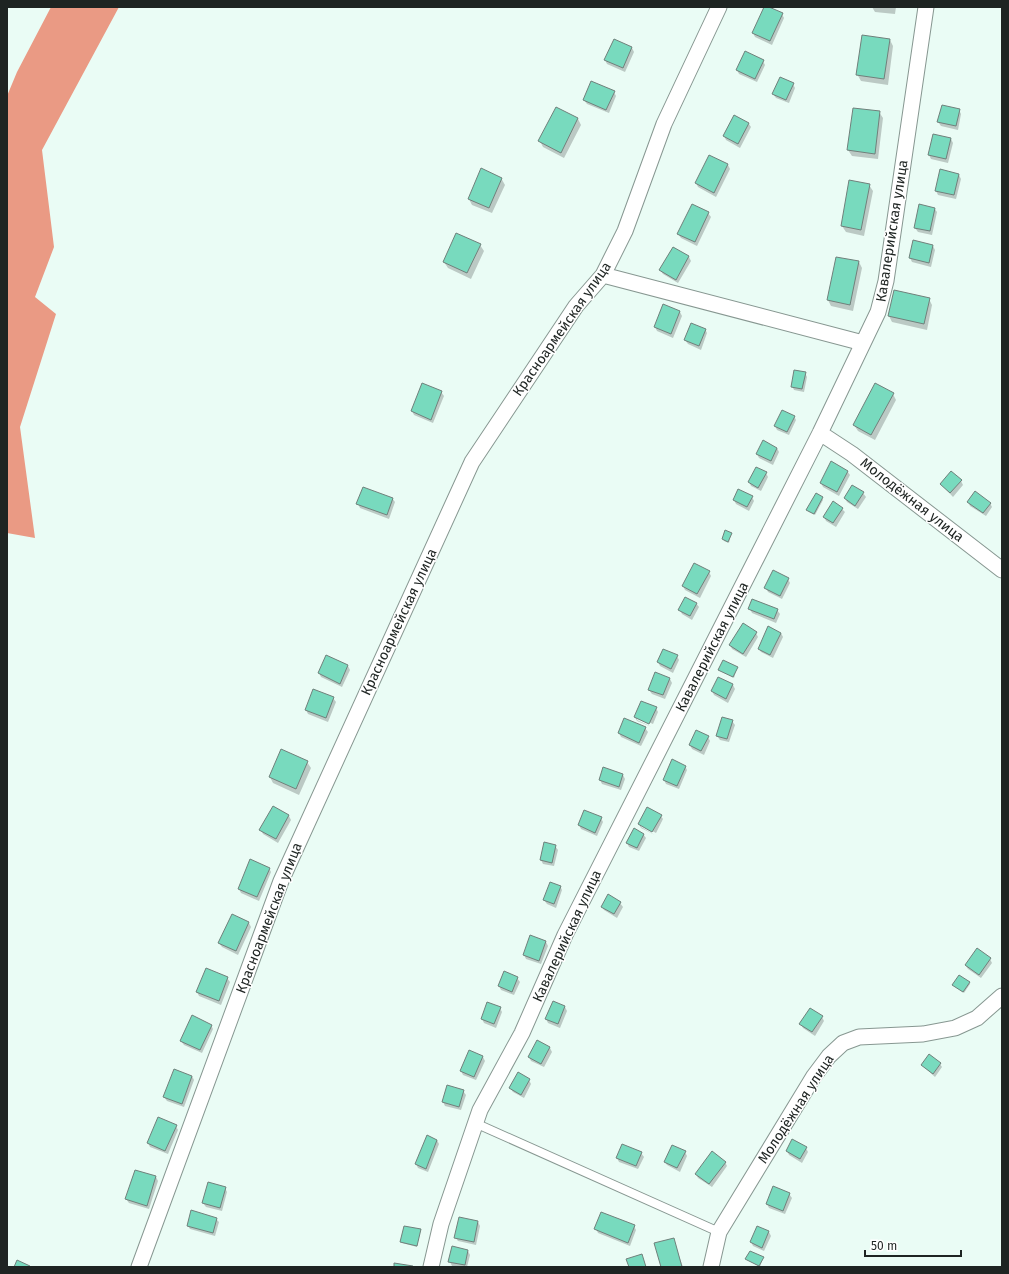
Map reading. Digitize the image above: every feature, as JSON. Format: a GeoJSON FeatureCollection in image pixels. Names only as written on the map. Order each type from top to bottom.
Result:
{"type":"FeatureCollection","features":[{"type":"Feature","properties":{"kind":"street","name":"Красноармейская улица"},"geometry":{"type":"LineString","coordinates":[[139,1267],[280,881],[472,462],[576,306],[603,275],[625,231],[664,124],[719,7]]}},
{"type":"Feature","properties":{"kind":"street","name":"Кавалерийская улица"},"geometry":{"type":"LineString","coordinates":[[431,1267],[441,1224],[480,1110],[522,1033],[565,934],[820,433],[878,312],[886,281],[926,7]]}},
{"type":"Feature","properties":{"kind":"street"},"geometry":{"type":"LineString","coordinates":[[603,275],[863,343]]}},
{"type":"Feature","properties":{"kind":"street","name":"Молодёжная улица"},"geometry":{"type":"LineString","coordinates":[[820,433],[852,454],[1002,570]]}},
{"type":"Feature","properties":{"kind":"street","name":"Молодёжная улица"},"geometry":{"type":"LineString","coordinates":[[711,1267],[719,1232],[814,1076],[829,1056],[843,1043],[859,1037],[923,1034],[955,1028],[977,1018],[1002,996]]}},
{"type":"Feature","properties":{"kind":"lane"},"geometry":{"type":"LineString","coordinates":[[475,1123],[719,1232]]}},
{"type":"Feature","properties":{"kind":"shaded area"},"geometry":{"type":"Polygon","coordinates":[[[51,7],[119,7],[42,150],[54,247],[35,297],[56,314],[20,427],[35,538],[7,533],[7,96],[17,72],[51,7]]]}},
{"type":"Feature","properties":{"kind":"building"},"geometry":{"type":"Polygon","coordinates":[[[764,7],[769,7],[783,13],[770,41],[752,33],[764,7]]]}},
{"type":"Feature","properties":{"kind":"building"},"geometry":{"type":"Polygon","coordinates":[[[862,35],[890,39],[884,79],[856,75],[862,35]]]}},
{"type":"Feature","properties":{"kind":"building"},"geometry":{"type":"Polygon","coordinates":[[[614,39],[632,47],[623,68],[604,60],[614,39]]]}},
{"type":"Feature","properties":{"kind":"building"},"geometry":{"type":"Polygon","coordinates":[[[745,51],[764,60],[755,79],[736,70],[745,51]]]}},
{"type":"Feature","properties":{"kind":"building"},"geometry":{"type":"Polygon","coordinates":[[[780,77],[794,83],[786,100],[772,94],[780,77]]]}},
{"type":"Feature","properties":{"kind":"building"},"geometry":{"type":"Polygon","coordinates":[[[591,81],[615,91],[606,110],[583,100],[591,81]]]}},
{"type":"Feature","properties":{"kind":"building"},"geometry":{"type":"Polygon","coordinates":[[[942,105],[960,109],[956,126],[937,122],[942,105]]]}},
{"type":"Feature","properties":{"kind":"building"},"geometry":{"type":"Polygon","coordinates":[[[556,107],[578,118],[561,153],[538,141],[556,107]]]}},
{"type":"Feature","properties":{"kind":"building"},"geometry":{"type":"Polygon","coordinates":[[[853,108],[880,111],[875,154],[847,150],[853,108]]]}},
{"type":"Feature","properties":{"kind":"building"},"geometry":{"type":"Polygon","coordinates":[[[734,115],[749,123],[738,144],[723,136],[734,115]]]}},
{"type":"Feature","properties":{"kind":"building"},"geometry":{"type":"Polygon","coordinates":[[[933,134],[951,138],[946,159],[928,155],[933,134]]]}},
{"type":"Feature","properties":{"kind":"building"},"geometry":{"type":"Polygon","coordinates":[[[709,155],[728,164],[714,193],[695,183],[709,155]]]}},
{"type":"Feature","properties":{"kind":"building"},"geometry":{"type":"Polygon","coordinates":[[[481,168],[502,178],[489,208],[468,199],[481,168]]]}},
{"type":"Feature","properties":{"kind":"building"},"geometry":{"type":"Polygon","coordinates":[[[940,169],[959,174],[954,195],[935,191],[940,169]]]}},
{"type":"Feature","properties":{"kind":"building"},"geometry":{"type":"Polygon","coordinates":[[[849,180],[870,184],[861,230],[841,226],[849,180]]]}},
{"type":"Feature","properties":{"kind":"building"},"geometry":{"type":"Polygon","coordinates":[[[692,204],[709,212],[695,242],[677,234],[692,204]]]}},
{"type":"Feature","properties":{"kind":"building"},"geometry":{"type":"Polygon","coordinates":[[[919,204],[935,208],[930,231],[914,228],[919,204]]]}},
{"type":"Feature","properties":{"kind":"building"},"geometry":{"type":"Polygon","coordinates":[[[456,233],[481,244],[467,273],[443,262],[456,233]]]}},
{"type":"Feature","properties":{"kind":"building"},"geometry":{"type":"Polygon","coordinates":[[[913,240],[933,245],[929,263],[909,258],[913,240]]]}},
{"type":"Feature","properties":{"kind":"building"},"geometry":{"type":"Polygon","coordinates":[[[673,247],[689,256],[676,280],[659,270],[673,247]]]}},
{"type":"Feature","properties":{"kind":"building"},"geometry":{"type":"Polygon","coordinates":[[[836,257],[859,261],[850,305],[827,300],[836,257]]]}},
{"type":"Feature","properties":{"kind":"building"},"geometry":{"type":"Polygon","coordinates":[[[894,290],[930,298],[924,324],[888,316],[894,290]]]}},
{"type":"Feature","properties":{"kind":"building"},"geometry":{"type":"Polygon","coordinates":[[[663,304],[680,311],[671,334],[654,327],[663,304]]]}},
{"type":"Feature","properties":{"kind":"building"},"geometry":{"type":"Polygon","coordinates":[[[691,323],[706,329],[699,346],[684,340],[691,323]]]}},
{"type":"Feature","properties":{"kind":"building"},"geometry":{"type":"Polygon","coordinates":[[[794,370],[806,372],[802,389],[791,387],[794,370]]]}},
{"type":"Feature","properties":{"kind":"building"},"geometry":{"type":"Polygon","coordinates":[[[422,383],[442,391],[431,420],[411,411],[422,383]]]}},
{"type":"Feature","properties":{"kind":"building"},"geometry":{"type":"Polygon","coordinates":[[[875,383],[894,393],[871,435],[853,425],[875,383]]]}},
{"type":"Feature","properties":{"kind":"building"},"geometry":{"type":"Polygon","coordinates":[[[782,410],[795,416],[787,432],[774,426],[782,410]]]}},
{"type":"Feature","properties":{"kind":"building"},"geometry":{"type":"Polygon","coordinates":[[[763,440],[777,448],[771,461],[756,454],[763,440]]]}},
{"type":"Feature","properties":{"kind":"building"},"geometry":{"type":"Polygon","coordinates":[[[831,461],[848,471],[837,492],[820,483],[831,461]]]}},
{"type":"Feature","properties":{"kind":"building"},"geometry":{"type":"Polygon","coordinates":[[[756,467],[767,472],[758,488],[748,482],[756,467]]]}},
{"type":"Feature","properties":{"kind":"building"},"geometry":{"type":"Polygon","coordinates":[[[951,471],[962,480],[950,493],[940,484],[951,471]]]}},
{"type":"Feature","properties":{"kind":"building"},"geometry":{"type":"Polygon","coordinates":[[[852,485],[864,492],[855,506],[844,498],[852,485]]]}},
{"type":"Feature","properties":{"kind":"building"},"geometry":{"type":"Polygon","coordinates":[[[363,487],[393,498],[387,515],[356,504],[363,487]]]}},
{"type":"Feature","properties":{"kind":"building"},"geometry":{"type":"Polygon","coordinates":[[[738,489],[753,496],[747,507],[733,500],[738,489]]]}},
{"type":"Feature","properties":{"kind":"building"},"geometry":{"type":"Polygon","coordinates":[[[975,491],[991,503],[983,513],[967,502],[975,491]]]}},
{"type":"Feature","properties":{"kind":"building"},"geometry":{"type":"Polygon","coordinates":[[[816,493],[823,497],[814,514],[806,510],[816,493]]]}},
{"type":"Feature","properties":{"kind":"building"},"geometry":{"type":"Polygon","coordinates":[[[833,501],[843,508],[833,523],[823,517],[833,501]]]}},
{"type":"Feature","properties":{"kind":"building"},"geometry":{"type":"Polygon","coordinates":[[[725,530],[732,533],[728,542],[722,539],[725,530]]]}},
{"type":"Feature","properties":{"kind":"building"},"geometry":{"type":"Polygon","coordinates":[[[694,563],[710,571],[697,594],[682,586],[694,563]]]}},
{"type":"Feature","properties":{"kind":"building"},"geometry":{"type":"Polygon","coordinates":[[[773,570],[789,578],[780,596],[764,588],[773,570]]]}},
{"type":"Feature","properties":{"kind":"building"},"geometry":{"type":"Polygon","coordinates":[[[685,597],[697,603],[690,616],[678,610],[685,597]]]}},
{"type":"Feature","properties":{"kind":"building"},"geometry":{"type":"Polygon","coordinates":[[[752,599],[778,609],[774,619],[748,609],[752,599]]]}},
{"type":"Feature","properties":{"kind":"building"},"geometry":{"type":"Polygon","coordinates":[[[743,623],[757,632],[743,654],[729,645],[743,623]]]}},
{"type":"Feature","properties":{"kind":"building"},"geometry":{"type":"Polygon","coordinates":[[[768,626],[781,633],[770,655],[758,649],[768,626]]]}},
{"type":"Feature","properties":{"kind":"building"},"geometry":{"type":"Polygon","coordinates":[[[663,649],[678,655],[671,669],[657,662],[663,649]]]}},
{"type":"Feature","properties":{"kind":"building"},"geometry":{"type":"Polygon","coordinates":[[[326,655],[348,665],[340,684],[318,673],[326,655]]]}},
{"type":"Feature","properties":{"kind":"building"},"geometry":{"type":"Polygon","coordinates":[[[723,660],[738,667],[733,677],[718,670],[723,660]]]}},
{"type":"Feature","properties":{"kind":"building"},"geometry":{"type":"Polygon","coordinates":[[[655,672],[670,678],[663,695],[648,690],[655,672]]]}},
{"type":"Feature","properties":{"kind":"building"},"geometry":{"type":"Polygon","coordinates":[[[718,677],[733,684],[726,699],[711,691],[718,677]]]}},
{"type":"Feature","properties":{"kind":"building"},"geometry":{"type":"Polygon","coordinates":[[[313,689],[334,697],[326,718],[305,710],[313,689]]]}},
{"type":"Feature","properties":{"kind":"building"},"geometry":{"type":"Polygon","coordinates":[[[641,701],[657,707],[649,724],[634,717],[641,701]]]}},
{"type":"Feature","properties":{"kind":"building"},"geometry":{"type":"Polygon","coordinates":[[[722,717],[733,720],[727,739],[716,736],[722,717]]]}},
{"type":"Feature","properties":{"kind":"building"},"geometry":{"type":"Polygon","coordinates":[[[624,718],[646,727],[639,743],[618,733],[624,718]]]}},
{"type":"Feature","properties":{"kind":"building"},"geometry":{"type":"Polygon","coordinates":[[[696,730],[709,736],[701,751],[689,745],[696,730]]]}},
{"type":"Feature","properties":{"kind":"building"},"geometry":{"type":"Polygon","coordinates":[[[281,749],[308,761],[296,789],[269,777],[281,749]]]}},
{"type":"Feature","properties":{"kind":"building"},"geometry":{"type":"Polygon","coordinates":[[[672,759],[686,766],[677,786],[663,780],[672,759]]]}},
{"type":"Feature","properties":{"kind":"building"},"geometry":{"type":"Polygon","coordinates":[[[603,767],[623,774],[619,787],[599,780],[603,767]]]}},
{"type":"Feature","properties":{"kind":"building"},"geometry":{"type":"Polygon","coordinates":[[[273,806],[289,815],[276,839],[259,830],[273,806]]]}},
{"type":"Feature","properties":{"kind":"building"},"geometry":{"type":"Polygon","coordinates":[[[647,807],[662,815],[652,832],[638,824],[647,807]]]}},
{"type":"Feature","properties":{"kind":"building"},"geometry":{"type":"Polygon","coordinates":[[[584,810],[602,817],[595,833],[578,825],[584,810]]]}},
{"type":"Feature","properties":{"kind":"building"},"geometry":{"type":"Polygon","coordinates":[[[634,828],[644,834],[637,848],[626,843],[634,828]]]}},
{"type":"Feature","properties":{"kind":"building"},"geometry":{"type":"Polygon","coordinates":[[[544,842],[556,845],[552,863],[540,860],[544,842]]]}},
{"type":"Feature","properties":{"kind":"building"},"geometry":{"type":"Polygon","coordinates":[[[250,859],[270,868],[257,897],[238,889],[250,859]]]}},
{"type":"Feature","properties":{"kind":"building"},"geometry":{"type":"Polygon","coordinates":[[[550,882],[561,886],[554,904],[543,900],[550,882]]]}},
{"type":"Feature","properties":{"kind":"building"},"geometry":{"type":"Polygon","coordinates":[[[608,894],[621,902],[614,914],[601,907],[608,894]]]}},
{"type":"Feature","properties":{"kind":"building"},"geometry":{"type":"Polygon","coordinates":[[[232,914],[249,922],[236,951],[218,943],[232,914]]]}},
{"type":"Feature","properties":{"kind":"building"},"geometry":{"type":"Polygon","coordinates":[[[530,935],[546,941],[539,961],[523,955],[530,935]]]}},
{"type":"Feature","properties":{"kind":"building"},"geometry":{"type":"Polygon","coordinates":[[[977,948],[991,958],[979,975],[965,965],[977,948]]]}},
{"type":"Feature","properties":{"kind":"building"},"geometry":{"type":"Polygon","coordinates":[[[206,968],[228,977],[219,1001],[196,992],[206,968]]]}},
{"type":"Feature","properties":{"kind":"building"},"geometry":{"type":"Polygon","coordinates":[[[504,971],[518,977],[512,992],[498,986],[504,971]]]}},
{"type":"Feature","properties":{"kind":"building"},"geometry":{"type":"Polygon","coordinates":[[[959,975],[970,982],[963,992],[952,985],[959,975]]]}},
{"type":"Feature","properties":{"kind":"building"},"geometry":{"type":"Polygon","coordinates":[[[553,1001],[565,1006],[558,1024],[545,1019],[553,1001]]]}},
{"type":"Feature","properties":{"kind":"building"},"geometry":{"type":"Polygon","coordinates":[[[487,1002],[501,1007],[494,1024],[481,1019],[487,1002]]]}},
{"type":"Feature","properties":{"kind":"building"},"geometry":{"type":"Polygon","coordinates":[[[810,1008],[823,1016],[812,1032],[799,1024],[810,1008]]]}},
{"type":"Feature","properties":{"kind":"building"},"geometry":{"type":"Polygon","coordinates":[[[192,1015],[212,1025],[200,1050],[180,1041],[192,1015]]]}},
{"type":"Feature","properties":{"kind":"building"},"geometry":{"type":"Polygon","coordinates":[[[537,1040],[550,1047],[541,1064],[528,1057],[537,1040]]]}},
{"type":"Feature","properties":{"kind":"building"},"geometry":{"type":"Polygon","coordinates":[[[469,1050],[483,1056],[474,1077],[460,1071],[469,1050]]]}},
{"type":"Feature","properties":{"kind":"building"},"geometry":{"type":"Polygon","coordinates":[[[929,1054],[941,1063],[933,1074],[921,1065],[929,1054]]]}},
{"type":"Feature","properties":{"kind":"building"},"geometry":{"type":"Polygon","coordinates":[[[174,1069],[192,1076],[182,1104],[163,1097],[174,1069]]]}},
{"type":"Feature","properties":{"kind":"building"},"geometry":{"type":"Polygon","coordinates":[[[518,1072],[530,1079],[521,1095],[509,1088],[518,1072]]]}},
{"type":"Feature","properties":{"kind":"building"},"geometry":{"type":"Polygon","coordinates":[[[447,1085],[464,1090],[459,1107],[442,1102],[447,1085]]]}},
{"type":"Feature","properties":{"kind":"building"},"geometry":{"type":"Polygon","coordinates":[[[158,1117],[177,1125],[165,1151],[147,1143],[158,1117]]]}},
{"type":"Feature","properties":{"kind":"building"},"geometry":{"type":"Polygon","coordinates":[[[427,1135],[437,1140],[426,1169],[415,1164],[427,1135]]]}},
{"type":"Feature","properties":{"kind":"building"},"geometry":{"type":"Polygon","coordinates":[[[792,1139],[807,1147],[800,1159],[786,1151],[792,1139]]]}},
{"type":"Feature","properties":{"kind":"building"},"geometry":{"type":"Polygon","coordinates":[[[622,1144],[642,1152],[636,1166],[616,1158],[622,1144]]]}},
{"type":"Feature","properties":{"kind":"building"},"geometry":{"type":"Polygon","coordinates":[[[672,1145],[686,1151],[677,1168],[664,1162],[672,1145]]]}},
{"type":"Feature","properties":{"kind":"building"},"geometry":{"type":"Polygon","coordinates":[[[712,1151],[726,1162],[709,1184],[695,1174],[712,1151]]]}},
{"type":"Feature","properties":{"kind":"building"},"geometry":{"type":"Polygon","coordinates":[[[135,1170],[156,1176],[147,1206],[125,1199],[135,1170]]]}},
{"type":"Feature","properties":{"kind":"building"},"geometry":{"type":"Polygon","coordinates":[[[208,1182],[226,1187],[220,1208],[202,1203],[208,1182]]]}},
{"type":"Feature","properties":{"kind":"building"},"geometry":{"type":"Polygon","coordinates":[[[773,1186],[790,1193],[783,1211],[766,1204],[773,1186]]]}},
{"type":"Feature","properties":{"kind":"building"},"geometry":{"type":"Polygon","coordinates":[[[191,1210],[217,1218],[213,1233],[187,1226],[191,1210]]]}},
{"type":"Feature","properties":{"kind":"building"},"geometry":{"type":"Polygon","coordinates":[[[601,1212],[635,1225],[628,1243],[594,1229],[601,1212]]]}},
{"type":"Feature","properties":{"kind":"building"},"geometry":{"type":"Polygon","coordinates":[[[459,1217],[478,1221],[474,1242],[454,1238],[459,1217]]]}},
{"type":"Feature","properties":{"kind":"building"},"geometry":{"type":"Polygon","coordinates":[[[404,1226],[421,1229],[417,1246],[400,1242],[404,1226]]]}},
{"type":"Feature","properties":{"kind":"building"},"geometry":{"type":"Polygon","coordinates":[[[757,1226],[769,1231],[762,1248],[750,1242],[757,1226]]]}},
{"type":"Feature","properties":{"kind":"building"},"geometry":{"type":"Polygon","coordinates":[[[674,1238],[682,1267],[661,1267],[654,1243],[674,1238]]]}},
{"type":"Feature","properties":{"kind":"building"},"geometry":{"type":"Polygon","coordinates":[[[452,1246],[468,1250],[465,1265],[448,1262],[452,1246]]]}},
{"type":"Feature","properties":{"kind":"building"},"geometry":{"type":"Polygon","coordinates":[[[750,1251],[764,1257],[759,1266],[745,1259],[750,1251]]]}},
{"type":"Feature","properties":{"kind":"building"},"geometry":{"type":"Polygon","coordinates":[[[642,1254],[646,1267],[629,1267],[626,1259],[642,1254]]]}},
{"type":"Feature","properties":{"kind":"building"},"geometry":{"type":"Polygon","coordinates":[[[17,1260],[30,1266],[30,1267],[14,1267],[17,1260]]]}},
{"type":"Feature","properties":{"kind":"building"},"geometry":{"type":"Polygon","coordinates":[[[394,1263],[413,1266],[413,1267],[394,1267],[394,1263]]]}}]}
